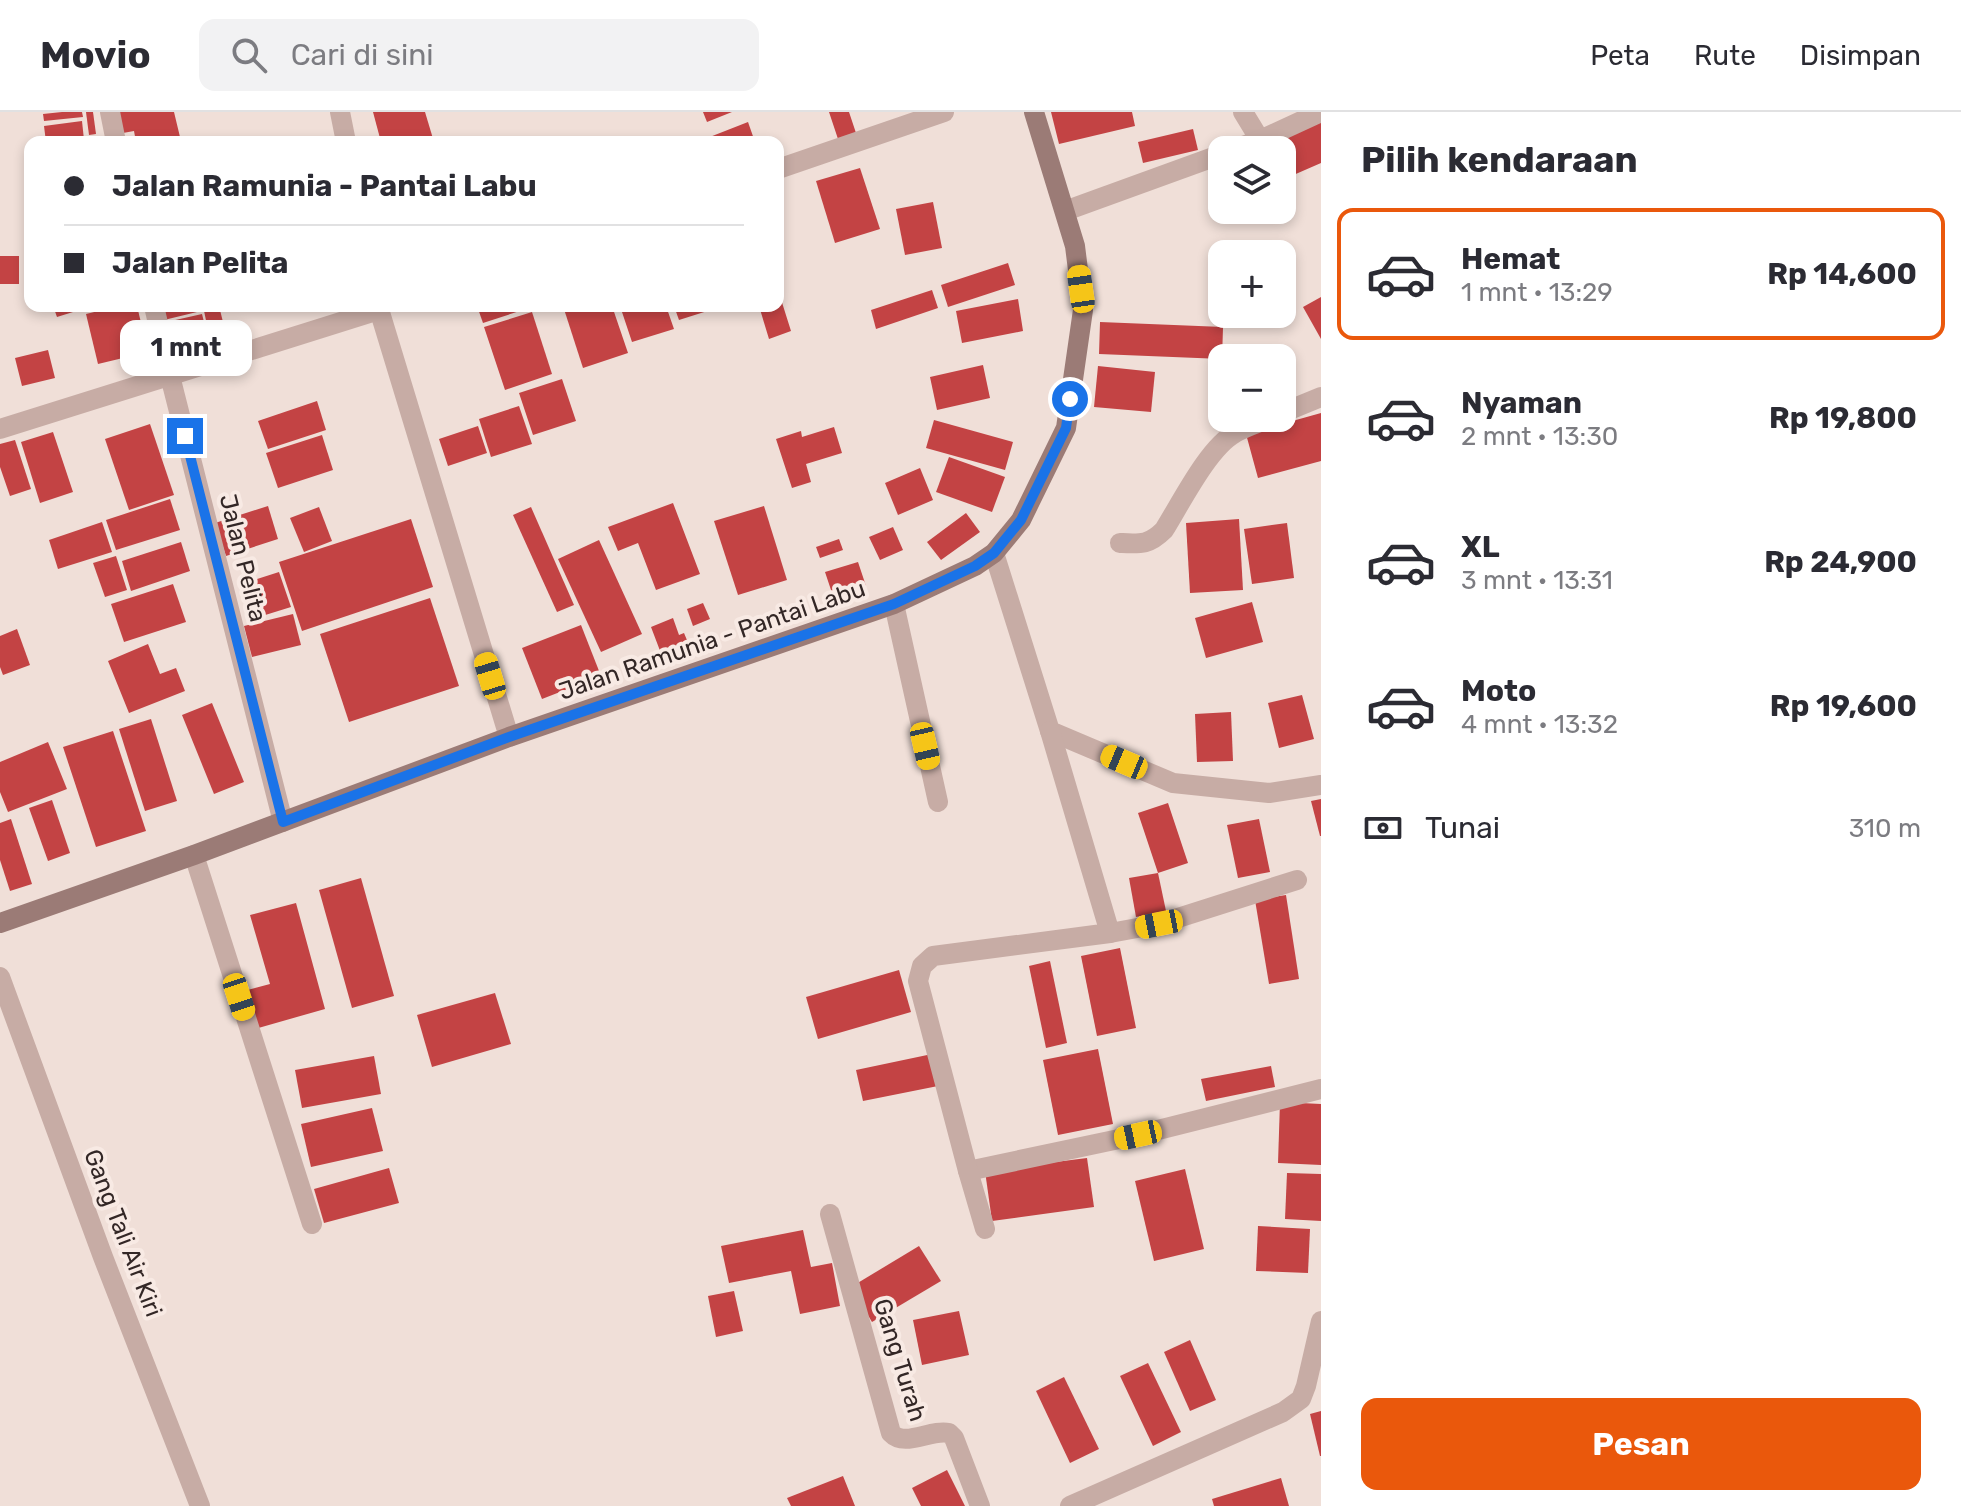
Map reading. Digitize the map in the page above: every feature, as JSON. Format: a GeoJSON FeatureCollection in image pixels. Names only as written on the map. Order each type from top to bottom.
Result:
{"type":"FeatureCollection","features":[{"type":"Feature","properties":{"kind":"main road","name":"Jalan Ramunia - Pantai Labu"},"geometry":{"type":"LineString","coordinates":[[0,923],[194,855],[509,737],[894,604],[975,566],[994,553],[1021,520],[1066,428],[1083,310],[1075,246],[1034,112]]}},
{"type":"Feature","properties":{"kind":"street"},"geometry":{"type":"LineString","coordinates":[[110,112],[115,136]]}},
{"type":"Feature","properties":{"kind":"street"},"geometry":{"type":"LineString","coordinates":[[340,112],[345,136]]}},
{"type":"Feature","properties":{"kind":"street"},"geometry":{"type":"LineString","coordinates":[[784,167],[944,112]]}},
{"type":"Feature","properties":{"kind":"street"},"geometry":{"type":"LineString","coordinates":[[1243,112],[1258,136]]}},
{"type":"Feature","properties":{"kind":"street"},"geometry":{"type":"LineString","coordinates":[[1269,136],[1321,112]]}},
{"type":"Feature","properties":{"kind":"street"},"geometry":{"type":"LineString","coordinates":[[1065,211],[1208,159]]}},
{"type":"Feature","properties":{"kind":"street","name":"Jalan Pelita"},"geometry":{"type":"LineString","coordinates":[[155,312],[283,822]]}},
{"type":"Feature","properties":{"kind":"street"},"geometry":{"type":"LineString","coordinates":[[0,429],[367,312]]}},
{"type":"Feature","properties":{"kind":"street"},"geometry":{"type":"LineString","coordinates":[[380,312],[509,737]]}},
{"type":"Feature","properties":{"kind":"street"},"geometry":{"type":"LineString","coordinates":[[1296,407],[1321,397]]}},
{"type":"Feature","properties":{"kind":"street"},"geometry":{"type":"LineString","coordinates":[[1120,543],[1142,544],[1155,540],[1210,456],[1236,432]]}},
{"type":"Feature","properties":{"kind":"street"},"geometry":{"type":"LineString","coordinates":[[994,553],[1110,933]]}},
{"type":"Feature","properties":{"kind":"street"},"geometry":{"type":"LineString","coordinates":[[894,604],[938,802]]}},
{"type":"Feature","properties":{"kind":"street"},"geometry":{"type":"LineString","coordinates":[[1050,731],[1173,783],[1269,793],[1321,785]]}},
{"type":"Feature","properties":{"kind":"street"},"geometry":{"type":"LineString","coordinates":[[194,855],[312,1224]]}},
{"type":"Feature","properties":{"kind":"street"},"geometry":{"type":"LineString","coordinates":[[985,1229],[918,981],[922,966],[933,956],[1159,924],[1297,880]]}},
{"type":"Feature","properties":{"kind":"street","name":"Gang Tali Air Kiri"},"geometry":{"type":"LineString","coordinates":[[0,977],[103,1257],[200,1506]]}},
{"type":"Feature","properties":{"kind":"street"},"geometry":{"type":"LineString","coordinates":[[968,1171],[1138,1135],[1321,1089]]}},
{"type":"Feature","properties":{"kind":"street","name":"Gang Turah"},"geometry":{"type":"LineString","coordinates":[[830,1214],[891,1433],[905,1440],[933,1432],[949,1433],[954,1438],[980,1506]]}},
{"type":"Feature","properties":{"kind":"street"},"geometry":{"type":"LineString","coordinates":[[1070,1506],[1283,1412],[1301,1399],[1316,1367],[1321,1321]]}},
{"type":"Feature","properties":{"kind":"building"},"geometry":{"type":"Polygon","coordinates":[[[82,112],[83,117],[44,121],[43,114],[82,112]]]}},
{"type":"Feature","properties":{"kind":"building"},"geometry":{"type":"Polygon","coordinates":[[[86,112],[93,112],[96,134],[89,135],[86,112]]]}},
{"type":"Feature","properties":{"kind":"building"},"geometry":{"type":"Polygon","coordinates":[[[118,112],[174,112],[180,136],[135,136],[134,131],[123,133],[118,112]]]}},
{"type":"Feature","properties":{"kind":"building"},"geometry":{"type":"Polygon","coordinates":[[[373,112],[425,112],[432,136],[379,136],[373,112]]]}},
{"type":"Feature","properties":{"kind":"building"},"geometry":{"type":"Polygon","coordinates":[[[703,112],[732,112],[707,122],[703,112]]]}},
{"type":"Feature","properties":{"kind":"building"},"geometry":{"type":"Polygon","coordinates":[[[829,112],[849,112],[856,133],[838,139],[829,112]]]}},
{"type":"Feature","properties":{"kind":"building"},"geometry":{"type":"Polygon","coordinates":[[[1051,112],[1132,112],[1135,126],[1059,144],[1051,112]]]}},
{"type":"Feature","properties":{"kind":"building"},"geometry":{"type":"Polygon","coordinates":[[[1321,114],[1321,163],[1296,174],[1296,136],[1277,136],[1321,114]]]}},
{"type":"Feature","properties":{"kind":"building"},"geometry":{"type":"Polygon","coordinates":[[[82,121],[84,136],[45,136],[44,126],[82,121]]]}},
{"type":"Feature","properties":{"kind":"building"},"geometry":{"type":"Polygon","coordinates":[[[748,122],[753,136],[712,136],[748,122]]]}},
{"type":"Feature","properties":{"kind":"building"},"geometry":{"type":"Polygon","coordinates":[[[1193,129],[1198,150],[1143,163],[1138,142],[1193,129]]]}},
{"type":"Feature","properties":{"kind":"building"},"geometry":{"type":"Polygon","coordinates":[[[860,168],[880,229],[835,243],[816,181],[860,168]]]}},
{"type":"Feature","properties":{"kind":"building"},"geometry":{"type":"Polygon","coordinates":[[[933,202],[942,248],[905,255],[896,209],[933,202]]]}},
{"type":"Feature","properties":{"kind":"building"},"geometry":{"type":"Polygon","coordinates":[[[0,256],[19,256],[19,284],[0,284],[0,256]]]}},
{"type":"Feature","properties":{"kind":"building"},"geometry":{"type":"Polygon","coordinates":[[[1008,263],[1015,285],[948,307],[941,285],[1008,263]]]}},
{"type":"Feature","properties":{"kind":"building"},"geometry":{"type":"Polygon","coordinates":[[[932,290],[938,308],[876,329],[871,310],[932,290]]]}},
{"type":"Feature","properties":{"kind":"building"},"geometry":{"type":"Polygon","coordinates":[[[1321,297],[1321,339],[1303,307],[1321,297]]]}},
{"type":"Feature","properties":{"kind":"building"},"geometry":{"type":"Polygon","coordinates":[[[1018,299],[1023,331],[962,343],[956,311],[1018,299]]]}},
{"type":"Feature","properties":{"kind":"building"},"geometry":{"type":"Polygon","coordinates":[[[784,309],[791,331],[769,339],[761,312],[784,312],[784,309]]]}},
{"type":"Feature","properties":{"kind":"building"},"geometry":{"type":"Polygon","coordinates":[[[55,312],[73,312],[57,317],[55,312]]]}},
{"type":"Feature","properties":{"kind":"building"},"geometry":{"type":"Polygon","coordinates":[[[138,312],[148,352],[98,364],[86,314],[138,312]]]}},
{"type":"Feature","properties":{"kind":"building"},"geometry":{"type":"Polygon","coordinates":[[[162,312],[197,312],[164,320],[162,312]]]}},
{"type":"Feature","properties":{"kind":"building"},"geometry":{"type":"Polygon","coordinates":[[[204,312],[220,312],[224,326],[208,330],[204,312]]]}},
{"type":"Feature","properties":{"kind":"building"},"geometry":{"type":"Polygon","coordinates":[[[479,312],[517,312],[483,323],[479,312]]]}},
{"type":"Feature","properties":{"kind":"building"},"geometry":{"type":"Polygon","coordinates":[[[532,312],[552,374],[505,390],[484,327],[532,312]]]}},
{"type":"Feature","properties":{"kind":"building"},"geometry":{"type":"Polygon","coordinates":[[[565,312],[614,312],[628,353],[583,368],[565,312]]]}},
{"type":"Feature","properties":{"kind":"building"},"geometry":{"type":"Polygon","coordinates":[[[622,312],[668,312],[674,329],[632,342],[622,312]]]}},
{"type":"Feature","properties":{"kind":"building"},"geometry":{"type":"Polygon","coordinates":[[[676,312],[704,312],[679,320],[676,312]]]}},
{"type":"Feature","properties":{"kind":"building"},"geometry":{"type":"Polygon","coordinates":[[[202,314],[206,330],[165,340],[162,323],[202,314]]]}},
{"type":"Feature","properties":{"kind":"building"},"geometry":{"type":"Polygon","coordinates":[[[1100,322],[1223,328],[1222,344],[1208,344],[1208,358],[1099,354],[1100,322]]]}},
{"type":"Feature","properties":{"kind":"building"},"geometry":{"type":"Polygon","coordinates":[[[48,350],[55,378],[22,386],[15,358],[48,350]]]}},
{"type":"Feature","properties":{"kind":"building"},"geometry":{"type":"Polygon","coordinates":[[[983,365],[990,398],[937,410],[930,377],[983,365]]]}},
{"type":"Feature","properties":{"kind":"building"},"geometry":{"type":"Polygon","coordinates":[[[1098,366],[1155,372],[1151,412],[1094,407],[1098,366]]]}},
{"type":"Feature","properties":{"kind":"building"},"geometry":{"type":"Polygon","coordinates":[[[562,379],[576,421],[533,435],[519,393],[562,379]]]}},
{"type":"Feature","properties":{"kind":"building"},"geometry":{"type":"Polygon","coordinates":[[[317,401],[326,430],[268,449],[258,421],[317,401]]]}},
{"type":"Feature","properties":{"kind":"building"},"geometry":{"type":"Polygon","coordinates":[[[519,406],[532,444],[491,457],[479,419],[519,406]]]}},
{"type":"Feature","properties":{"kind":"building"},"geometry":{"type":"Polygon","coordinates":[[[1321,413],[1321,461],[1258,478],[1246,434],[1296,432],[1296,420],[1321,413]]]}},
{"type":"Feature","properties":{"kind":"building"},"geometry":{"type":"Polygon","coordinates":[[[934,420],[1013,442],[1005,470],[926,448],[934,420]]]}},
{"type":"Feature","properties":{"kind":"building"},"geometry":{"type":"Polygon","coordinates":[[[150,424],[174,495],[129,510],[105,439],[150,424]]]}},
{"type":"Feature","properties":{"kind":"building"},"geometry":{"type":"Polygon","coordinates":[[[478,426],[487,453],[448,466],[439,439],[478,426]]]}},
{"type":"Feature","properties":{"kind":"building"},"geometry":{"type":"Polygon","coordinates":[[[834,427],[842,453],[806,464],[811,482],[792,488],[776,439],[801,431],[802,437],[834,427]]]}},
{"type":"Feature","properties":{"kind":"building"},"geometry":{"type":"Polygon","coordinates":[[[53,432],[73,492],[40,503],[21,442],[53,432]]]}},
{"type":"Feature","properties":{"kind":"building"},"geometry":{"type":"Polygon","coordinates":[[[322,435],[333,470],[278,488],[266,453],[322,435]]]}},
{"type":"Feature","properties":{"kind":"building"},"geometry":{"type":"Polygon","coordinates":[[[15,440],[31,489],[10,496],[0,467],[0,444],[15,440]]]}},
{"type":"Feature","properties":{"kind":"building"},"geometry":{"type":"Polygon","coordinates":[[[949,457],[1005,477],[992,512],[936,492],[949,457]]]}},
{"type":"Feature","properties":{"kind":"building"},"geometry":{"type":"Polygon","coordinates":[[[920,468],[933,500],[898,515],[885,483],[920,468]]]}},
{"type":"Feature","properties":{"kind":"building"},"geometry":{"type":"Polygon","coordinates":[[[170,499],[180,530],[116,550],[106,520],[170,499]]]}},
{"type":"Feature","properties":{"kind":"building"},"geometry":{"type":"Polygon","coordinates":[[[673,503],[700,574],[656,590],[638,543],[618,551],[608,527],[673,503]]]}},
{"type":"Feature","properties":{"kind":"building"},"geometry":{"type":"Polygon","coordinates":[[[268,506],[278,539],[226,556],[215,523],[268,506]]]}},
{"type":"Feature","properties":{"kind":"building"},"geometry":{"type":"Polygon","coordinates":[[[764,506],[787,580],[738,595],[714,521],[764,506]]]}},
{"type":"Feature","properties":{"kind":"building"},"geometry":{"type":"Polygon","coordinates":[[[319,507],[332,541],[304,552],[290,518],[319,507]]]}},
{"type":"Feature","properties":{"kind":"building"},"geometry":{"type":"Polygon","coordinates":[[[531,507],[574,605],[557,612],[513,515],[531,507]]]}},
{"type":"Feature","properties":{"kind":"building"},"geometry":{"type":"Polygon","coordinates":[[[966,513],[980,532],[941,560],[927,542],[966,513]]]}},
{"type":"Feature","properties":{"kind":"building"},"geometry":{"type":"Polygon","coordinates":[[[411,519],[433,587],[302,631],[279,562],[411,519]]]}},
{"type":"Feature","properties":{"kind":"building"},"geometry":{"type":"Polygon","coordinates":[[[1239,519],[1243,590],[1190,593],[1186,523],[1239,519]]]}},
{"type":"Feature","properties":{"kind":"building"},"geometry":{"type":"Polygon","coordinates":[[[102,522],[112,552],[58,569],[49,540],[102,522]]]}},
{"type":"Feature","properties":{"kind":"building"},"geometry":{"type":"Polygon","coordinates":[[[1287,523],[1294,578],[1252,584],[1244,529],[1287,523]]]}},
{"type":"Feature","properties":{"kind":"building"},"geometry":{"type":"Polygon","coordinates":[[[893,527],[903,550],[880,560],[869,537],[893,527]]]}},
{"type":"Feature","properties":{"kind":"building"},"geometry":{"type":"Polygon","coordinates":[[[839,539],[843,550],[820,558],[816,547],[839,539]]]}},
{"type":"Feature","properties":{"kind":"building"},"geometry":{"type":"Polygon","coordinates":[[[599,540],[642,634],[601,652],[558,559],[599,540]]]}},
{"type":"Feature","properties":{"kind":"building"},"geometry":{"type":"Polygon","coordinates":[[[181,542],[190,571],[131,591],[122,561],[181,542]]]}},
{"type":"Feature","properties":{"kind":"building"},"geometry":{"type":"Polygon","coordinates":[[[116,556],[127,590],[105,597],[93,563],[116,556]]]}},
{"type":"Feature","properties":{"kind":"building"},"geometry":{"type":"Polygon","coordinates":[[[858,562],[866,586],[833,596],[825,572],[858,562]]]}},
{"type":"Feature","properties":{"kind":"building"},"geometry":{"type":"Polygon","coordinates":[[[279,572],[291,607],[252,619],[241,584],[279,572]]]}},
{"type":"Feature","properties":{"kind":"building"},"geometry":{"type":"Polygon","coordinates":[[[173,584],[186,622],[124,642],[111,604],[173,584]]]}},
{"type":"Feature","properties":{"kind":"building"},"geometry":{"type":"Polygon","coordinates":[[[430,598],[459,686],[349,722],[320,634],[430,598]]]}},
{"type":"Feature","properties":{"kind":"building"},"geometry":{"type":"Polygon","coordinates":[[[1252,602],[1263,642],[1206,658],[1195,618],[1252,602]]]}},
{"type":"Feature","properties":{"kind":"building"},"geometry":{"type":"Polygon","coordinates":[[[703,603],[710,619],[693,626],[687,609],[703,603]]]}},
{"type":"Feature","properties":{"kind":"building"},"geometry":{"type":"Polygon","coordinates":[[[293,614],[301,645],[252,657],[244,626],[293,614]]]}},
{"type":"Feature","properties":{"kind":"building"},"geometry":{"type":"Polygon","coordinates":[[[673,618],[679,635],[684,633],[689,645],[662,656],[651,627],[673,618]]]}},
{"type":"Feature","properties":{"kind":"building"},"geometry":{"type":"Polygon","coordinates":[[[581,625],[601,676],[542,699],[522,648],[581,625]]]}},
{"type":"Feature","properties":{"kind":"building"},"geometry":{"type":"Polygon","coordinates":[[[17,629],[30,665],[3,675],[0,636],[17,629]]]}},
{"type":"Feature","properties":{"kind":"building"},"geometry":{"type":"Polygon","coordinates":[[[148,644],[160,674],[176,668],[185,691],[129,713],[108,661],[148,644]]]}},
{"type":"Feature","properties":{"kind":"building"},"geometry":{"type":"Polygon","coordinates":[[[1302,695],[1314,739],[1279,748],[1268,703],[1302,695]]]}},
{"type":"Feature","properties":{"kind":"building"},"geometry":{"type":"Polygon","coordinates":[[[212,703],[244,782],[214,794],[182,715],[212,703]]]}},
{"type":"Feature","properties":{"kind":"building"},"geometry":{"type":"Polygon","coordinates":[[[1231,712],[1233,761],[1197,762],[1195,714],[1231,712]]]}},
{"type":"Feature","properties":{"kind":"building"},"geometry":{"type":"Polygon","coordinates":[[[151,719],[177,801],[145,811],[119,729],[151,719]]]}},
{"type":"Feature","properties":{"kind":"building"},"geometry":{"type":"Polygon","coordinates":[[[113,731],[146,831],[96,847],[63,747],[113,731]]]}},
{"type":"Feature","properties":{"kind":"building"},"geometry":{"type":"Polygon","coordinates":[[[48,742],[67,789],[8,812],[0,792],[0,762],[48,742]]]}},
{"type":"Feature","properties":{"kind":"building"},"geometry":{"type":"Polygon","coordinates":[[[1321,799],[1321,836],[1320,836],[1311,801],[1321,799]]]}},
{"type":"Feature","properties":{"kind":"building"},"geometry":{"type":"Polygon","coordinates":[[[52,800],[70,853],[48,861],[29,808],[52,800]]]}},
{"type":"Feature","properties":{"kind":"building"},"geometry":{"type":"Polygon","coordinates":[[[1168,803],[1188,863],[1158,873],[1138,813],[1168,803]]]}},
{"type":"Feature","properties":{"kind":"building"},"geometry":{"type":"Polygon","coordinates":[[[11,819],[32,884],[10,891],[0,860],[0,823],[11,819]]]}},
{"type":"Feature","properties":{"kind":"building"},"geometry":{"type":"Polygon","coordinates":[[[1259,819],[1270,872],[1238,878],[1227,825],[1259,819]]]}},
{"type":"Feature","properties":{"kind":"building"},"geometry":{"type":"Polygon","coordinates":[[[1158,873],[1166,911],[1136,917],[1129,878],[1158,873]]]}},
{"type":"Feature","properties":{"kind":"building"},"geometry":{"type":"Polygon","coordinates":[[[361,878],[394,996],[352,1008],[319,890],[361,878]]]}},
{"type":"Feature","properties":{"kind":"building"},"geometry":{"type":"Polygon","coordinates":[[[1286,895],[1299,979],[1269,984],[1255,900],[1286,895]]]}},
{"type":"Feature","properties":{"kind":"building"},"geometry":{"type":"Polygon","coordinates":[[[296,903],[325,1009],[251,1030],[240,992],[270,984],[250,915],[296,903]]]}},
{"type":"Feature","properties":{"kind":"building"},"geometry":{"type":"Polygon","coordinates":[[[1120,948],[1136,1028],[1097,1036],[1081,956],[1120,948]]]}},
{"type":"Feature","properties":{"kind":"building"},"geometry":{"type":"Polygon","coordinates":[[[1050,961],[1067,1043],[1046,1048],[1029,966],[1050,961]]]}},
{"type":"Feature","properties":{"kind":"building"},"geometry":{"type":"Polygon","coordinates":[[[899,970],[911,1012],[818,1039],[806,997],[899,970]]]}},
{"type":"Feature","properties":{"kind":"building"},"geometry":{"type":"Polygon","coordinates":[[[495,993],[511,1044],[432,1067],[417,1015],[495,993]]]}},
{"type":"Feature","properties":{"kind":"building"},"geometry":{"type":"Polygon","coordinates":[[[1098,1049],[1113,1124],[1058,1135],[1043,1060],[1098,1049]]]}},
{"type":"Feature","properties":{"kind":"building"},"geometry":{"type":"Polygon","coordinates":[[[932,1054],[938,1086],[863,1101],[856,1070],[932,1054]]]}},
{"type":"Feature","properties":{"kind":"building"},"geometry":{"type":"Polygon","coordinates":[[[374,1056],[381,1094],[302,1108],[295,1070],[374,1056]]]}},
{"type":"Feature","properties":{"kind":"building"},"geometry":{"type":"Polygon","coordinates":[[[1271,1066],[1275,1087],[1206,1101],[1201,1079],[1271,1066]]]}},
{"type":"Feature","properties":{"kind":"building"},"geometry":{"type":"Polygon","coordinates":[[[1280,1102],[1321,1104],[1321,1165],[1278,1163],[1280,1102]]]}},
{"type":"Feature","properties":{"kind":"building"},"geometry":{"type":"Polygon","coordinates":[[[372,1108],[383,1151],[311,1167],[301,1124],[372,1108]]]}},
{"type":"Feature","properties":{"kind":"building"},"geometry":{"type":"Polygon","coordinates":[[[1087,1158],[1094,1207],[992,1221],[985,1171],[1087,1158]]]}},
{"type":"Feature","properties":{"kind":"building"},"geometry":{"type":"Polygon","coordinates":[[[389,1168],[399,1203],[324,1223],[314,1189],[389,1168]]]}},
{"type":"Feature","properties":{"kind":"building"},"geometry":{"type":"Polygon","coordinates":[[[1185,1169],[1204,1249],[1154,1261],[1135,1181],[1185,1169]]]}},
{"type":"Feature","properties":{"kind":"building"},"geometry":{"type":"Polygon","coordinates":[[[1287,1173],[1321,1174],[1321,1221],[1285,1219],[1287,1173]]]}},
{"type":"Feature","properties":{"kind":"building"},"geometry":{"type":"Polygon","coordinates":[[[1258,1226],[1310,1229],[1308,1273],[1256,1271],[1258,1226]]]}},
{"type":"Feature","properties":{"kind":"building"},"geometry":{"type":"Polygon","coordinates":[[[803,1230],[811,1267],[832,1263],[840,1306],[800,1314],[791,1271],[729,1283],[721,1246],[803,1230]]]}},
{"type":"Feature","properties":{"kind":"building"},"geometry":{"type":"Polygon","coordinates":[[[919,1246],[941,1281],[872,1322],[851,1287],[919,1246]]]}},
{"type":"Feature","properties":{"kind":"building"},"geometry":{"type":"Polygon","coordinates":[[[734,1291],[743,1331],[716,1337],[708,1296],[734,1291]]]}},
{"type":"Feature","properties":{"kind":"building"},"geometry":{"type":"Polygon","coordinates":[[[959,1311],[969,1355],[922,1365],[913,1320],[959,1311]]]}},
{"type":"Feature","properties":{"kind":"building"},"geometry":{"type":"Polygon","coordinates":[[[1190,1340],[1216,1400],[1190,1411],[1164,1352],[1190,1340]]]}},
{"type":"Feature","properties":{"kind":"building"},"geometry":{"type":"Polygon","coordinates":[[[1148,1363],[1181,1432],[1153,1446],[1120,1376],[1148,1363]]]}},
{"type":"Feature","properties":{"kind":"building"},"geometry":{"type":"Polygon","coordinates":[[[1064,1377],[1099,1449],[1070,1463],[1036,1391],[1064,1377]]]}},
{"type":"Feature","properties":{"kind":"building"},"geometry":{"type":"Polygon","coordinates":[[[1321,1411],[1321,1456],[1320,1456],[1310,1414],[1321,1411]]]}},
{"type":"Feature","properties":{"kind":"building"},"geometry":{"type":"Polygon","coordinates":[[[947,1470],[965,1506],[921,1506],[912,1488],[947,1470]]]}},
{"type":"Feature","properties":{"kind":"building"},"geometry":{"type":"Polygon","coordinates":[[[843,1476],[855,1506],[791,1506],[787,1498],[843,1476]]]}},
{"type":"Feature","properties":{"kind":"building"},"geometry":{"type":"Polygon","coordinates":[[[1281,1478],[1289,1506],[1214,1506],[1212,1499],[1281,1478]]]}},
{"type":"Feature","properties":{"kind":"route"},"geometry":{"type":"LineString","coordinates":[[185,436],[283,822],[509,737],[894,604],[975,566],[994,553],[1021,520],[1066,428],[1070,399]]}}]}
